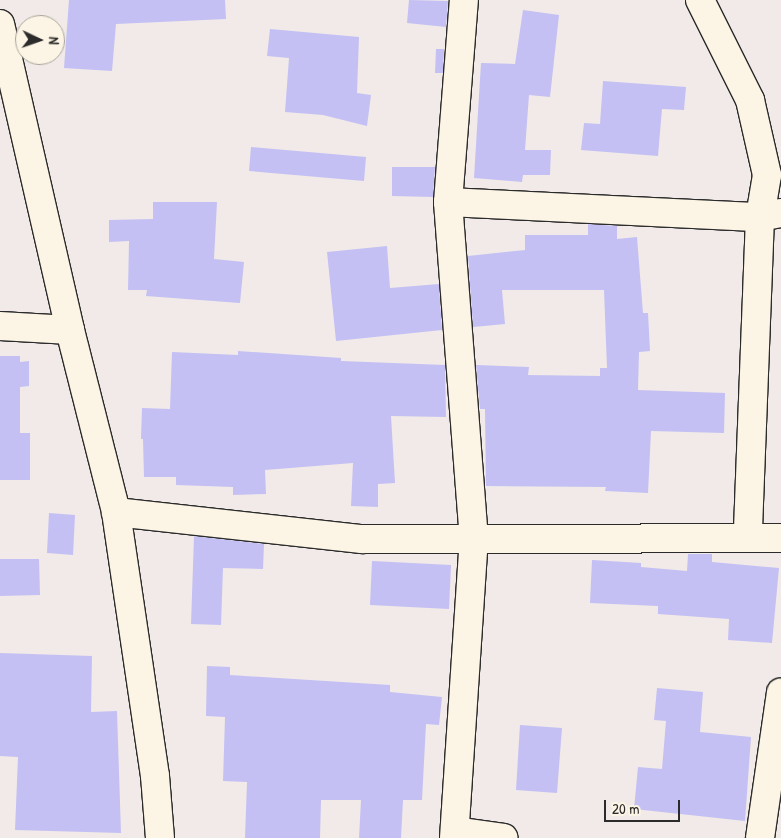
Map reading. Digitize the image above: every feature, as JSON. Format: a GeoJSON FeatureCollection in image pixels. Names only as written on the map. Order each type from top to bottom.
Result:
{"type":"FeatureCollection","features":[{"type":"Feature","properties":{"kind":"street"},"geometry":{"type":"LineString","coordinates":[[464,0],[448,202],[474,540],[455,834],[504,838]]}},
{"type":"Feature","properties":{"kind":"street"},"geometry":{"type":"LineString","coordinates":[[700,0],[750,100],[760,135],[767,175],[770,215],[748,536]]}},
{"type":"Feature","properties":{"kind":"street"},"geometry":{"type":"LineString","coordinates":[[0,24],[70,330],[116,512],[155,776],[160,838]]}},
{"type":"Feature","properties":{"kind":"street"},"geometry":{"type":"LineString","coordinates":[[448,202],[770,215]]}},
{"type":"Feature","properties":{"kind":"street"},"geometry":{"type":"LineString","coordinates":[[0,326],[70,330]]}},
{"type":"Feature","properties":{"kind":"street"},"geometry":{"type":"LineString","coordinates":[[116,512],[362,539],[474,540],[748,536],[781,538]]}},
{"type":"Feature","properties":{"kind":"street"},"geometry":{"type":"LineString","coordinates":[[760,838],[781,693]]}},
{"type":"Feature","properties":{"kind":"building"},"geometry":{"type":"Polygon","coordinates":[[[69,0],[225,0],[226,19],[116,24],[112,71],[64,68],[69,0]]]}},
{"type":"Feature","properties":{"kind":"building"},"geometry":{"type":"Polygon","coordinates":[[[409,0],[448,1],[446,27],[407,23],[409,0]]]}},
{"type":"Feature","properties":{"kind":"building"},"geometry":{"type":"Polygon","coordinates":[[[523,10],[559,15],[550,97],[529,95],[525,150],[551,150],[550,175],[523,175],[522,182],[474,178],[481,63],[515,64],[523,10]]]}},
{"type":"Feature","properties":{"kind":"building"},"geometry":{"type":"Polygon","coordinates":[[[270,29],[359,37],[357,93],[371,95],[367,126],[323,115],[285,112],[289,58],[267,56],[270,29]]]}},
{"type":"Feature","properties":{"kind":"building"},"geometry":{"type":"Polygon","coordinates":[[[436,49],[444,49],[443,73],[435,73],[436,49]]]}},
{"type":"Feature","properties":{"kind":"building"},"geometry":{"type":"Polygon","coordinates":[[[603,81],[686,87],[684,110],[662,109],[658,156],[581,150],[584,123],[600,124],[603,81]]]}},
{"type":"Feature","properties":{"kind":"building"},"geometry":{"type":"Polygon","coordinates":[[[251,147],[366,157],[364,181],[249,171],[251,147]]]}},
{"type":"Feature","properties":{"kind":"building"},"geometry":{"type":"Polygon","coordinates":[[[392,167],[435,167],[433,197],[392,196],[392,167]]]}},
{"type":"Feature","properties":{"kind":"building"},"geometry":{"type":"Polygon","coordinates":[[[153,202],[217,202],[214,259],[244,262],[240,303],[146,296],[147,290],[128,290],[129,241],[109,242],[109,220],[153,219],[153,202]]]}},
{"type":"Feature","properties":{"kind":"building"},"geometry":{"type":"Polygon","coordinates":[[[588,224],[617,226],[617,239],[637,237],[643,313],[648,313],[650,351],[639,352],[638,390],[725,393],[724,433],[651,431],[648,493],[605,491],[606,487],[486,486],[485,409],[480,409],[476,365],[529,367],[528,375],[600,376],[600,368],[607,368],[604,290],[502,290],[505,324],[473,327],[468,256],[525,250],[525,235],[588,235],[588,224]]]}},
{"type":"Feature","properties":{"kind":"building"},"geometry":{"type":"Polygon","coordinates":[[[387,246],[390,288],[439,284],[442,330],[336,341],[327,252],[387,246]]]}},
{"type":"Feature","properties":{"kind":"building"},"geometry":{"type":"Polygon","coordinates":[[[238,351],[341,358],[341,361],[445,365],[446,417],[391,416],[395,483],[378,484],[378,507],[351,506],[353,463],[265,470],[266,494],[233,495],[233,487],[176,485],[176,477],[144,477],[143,439],[141,439],[142,408],[170,409],[172,352],[238,355],[238,351]]]}},
{"type":"Feature","properties":{"kind":"building"},"geometry":{"type":"Polygon","coordinates":[[[0,356],[20,356],[20,362],[29,361],[29,386],[20,387],[20,433],[30,433],[30,480],[0,480],[0,356]]]}},
{"type":"Feature","properties":{"kind":"building"},"geometry":{"type":"Polygon","coordinates":[[[49,513],[75,515],[73,555],[47,553],[49,513]]]}},
{"type":"Feature","properties":{"kind":"building"},"geometry":{"type":"Polygon","coordinates":[[[194,536],[264,544],[263,569],[223,568],[221,625],[191,624],[194,536]]]}},
{"type":"Feature","properties":{"kind":"building"},"geometry":{"type":"Polygon","coordinates":[[[688,554],[712,554],[712,562],[779,568],[772,643],[728,640],[729,619],[658,614],[658,606],[590,603],[592,560],[641,563],[641,567],[687,571],[688,554]]]}},
{"type":"Feature","properties":{"kind":"building"},"geometry":{"type":"Polygon","coordinates":[[[0,559],[39,559],[40,595],[0,596],[0,559]]]}},
{"type":"Feature","properties":{"kind":"building"},"geometry":{"type":"Polygon","coordinates":[[[372,561],[451,565],[449,609],[370,605],[372,561]]]}},
{"type":"Feature","properties":{"kind":"building"},"geometry":{"type":"Polygon","coordinates":[[[0,653],[92,656],[91,712],[117,711],[121,833],[15,830],[18,757],[0,756],[0,653]]]}},
{"type":"Feature","properties":{"kind":"building"},"geometry":{"type":"Polygon","coordinates":[[[207,666],[230,667],[230,675],[390,685],[390,692],[442,697],[439,725],[426,724],[422,800],[403,800],[401,838],[359,838],[361,800],[321,800],[320,838],[245,838],[247,782],[223,781],[225,717],[206,716],[207,666]]]}},
{"type":"Feature","properties":{"kind":"building"},"geometry":{"type":"Polygon","coordinates":[[[657,688],[703,692],[700,732],[751,737],[745,821],[634,809],[638,767],[662,769],[666,721],[654,720],[657,688]]]}},
{"type":"Feature","properties":{"kind":"building"},"geometry":{"type":"Polygon","coordinates":[[[520,725],[562,728],[557,793],[516,790],[520,725]]]}}]}
